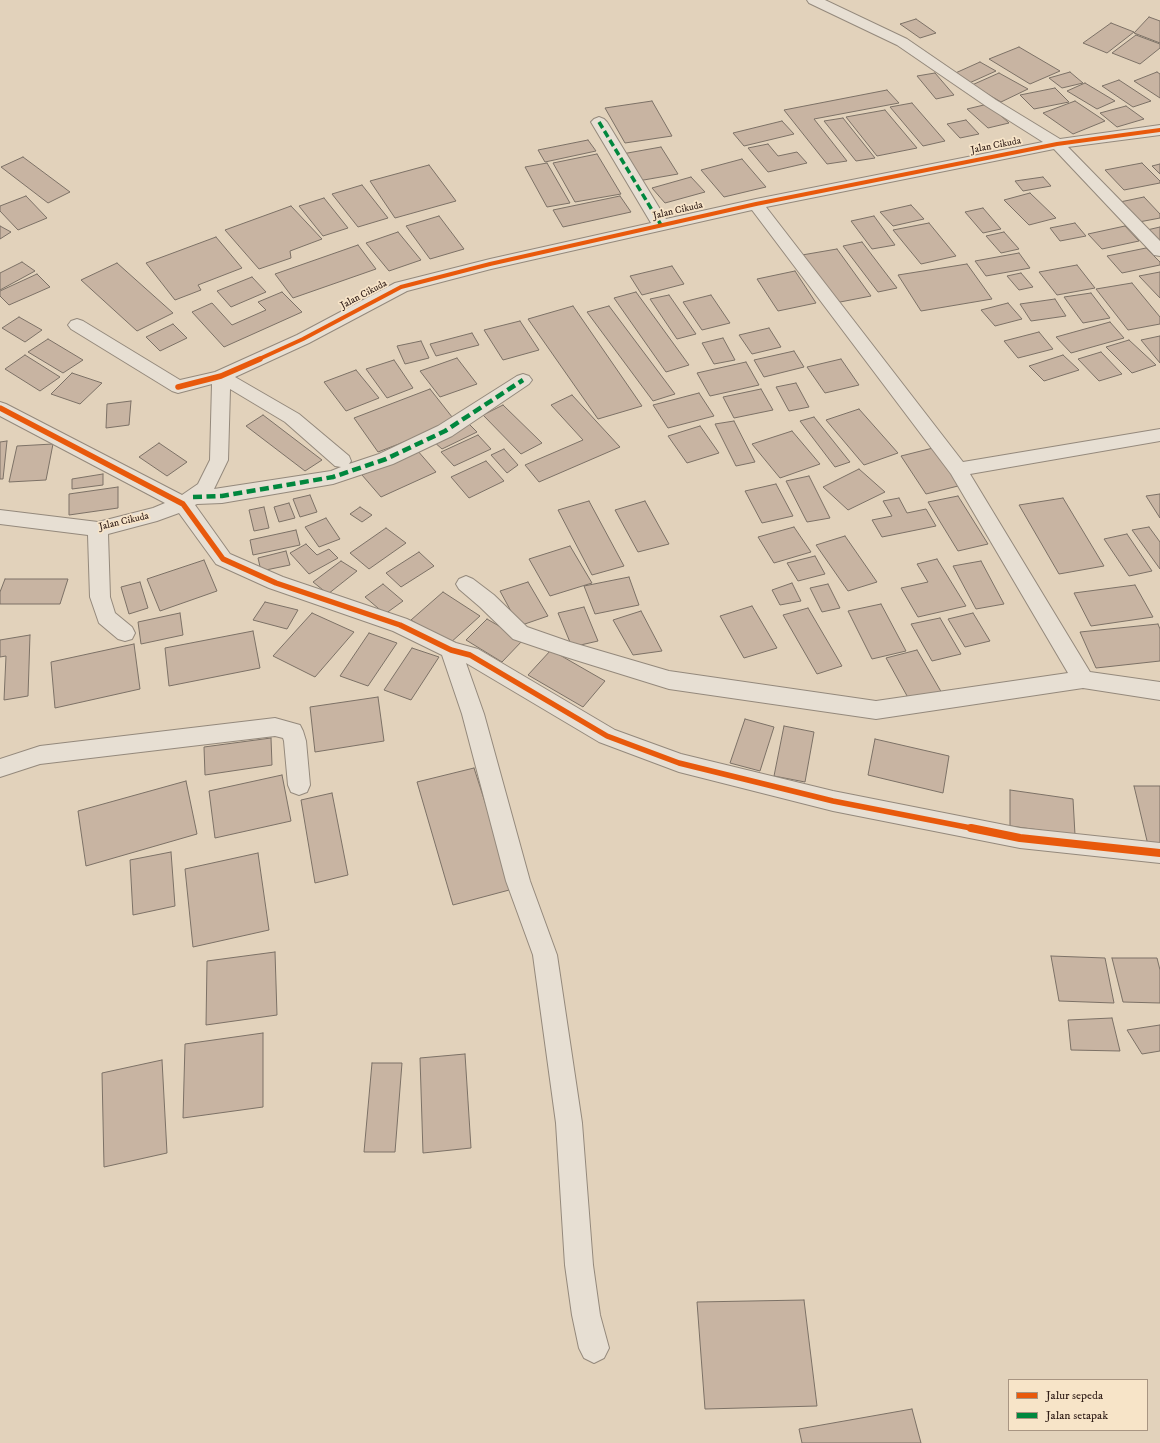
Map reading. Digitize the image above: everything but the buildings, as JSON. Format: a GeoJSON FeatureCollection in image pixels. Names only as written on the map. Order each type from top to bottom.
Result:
{"type":"FeatureCollection","features":[{"type":"Feature","properties":{"kind":"street"},"geometry":{"type":"LineString","coordinates":[[814,0],[902,42],[991,103],[1057,144],[1160,251]]}},
{"type":"Feature","properties":{"kind":"street"},"geometry":{"type":"LineString","coordinates":[[599,122],[661,225]]}},
{"type":"Feature","properties":{"kind":"street","name":"Jalan Cikuda"},"geometry":{"type":"LineString","coordinates":[[0,517],[98,529],[157,514],[188,500],[205,488],[219,460],[221,376],[302,339],[401,287],[490,264],[756,204],[1057,144],[1160,130]]}},
{"type":"Feature","properties":{"kind":"street"},"geometry":{"type":"LineString","coordinates":[[756,204],[958,469],[1083,679]]}},
{"type":"Feature","properties":{"kind":"street"},"geometry":{"type":"LineString","coordinates":[[77,325],[178,387],[221,376],[292,418],[342,462]]}},
{"type":"Feature","properties":{"kind":"street"},"geometry":{"type":"LineString","coordinates":[[0,408],[188,500],[222,496],[333,477],[386,459],[445,431],[523,380]]}},
{"type":"Feature","properties":{"kind":"street"},"geometry":{"type":"LineString","coordinates":[[958,469],[1160,435]]}},
{"type":"Feature","properties":{"kind":"street"},"geometry":{"type":"LineString","coordinates":[[188,500],[223,559],[276,583],[400,625],[451,650],[470,655],[607,736],[679,763],[834,801],[1020,838],[1160,853]]}},
{"type":"Feature","properties":{"kind":"street"},"geometry":{"type":"LineString","coordinates":[[98,529],[100,598],[106,617],[125,633]]}},
{"type":"Feature","properties":{"kind":"street"},"geometry":{"type":"LineString","coordinates":[[466,584],[487,601],[520,633],[573,651],[677,681],[876,710],[1083,679],[1160,691]]}},
{"type":"Feature","properties":{"kind":"street"},"geometry":{"type":"LineString","coordinates":[[451,650],[473,714],[518,881],[545,955],[569,1123],[579,1266],[586,1315],[594,1348]]}},
{"type":"Feature","properties":{"kind":"street"},"geometry":{"type":"LineString","coordinates":[[0,768],[40,755],[275,727],[292,731],[295,741],[299,785]]}},
{"type":"Feature","properties":{"kind":"marked path"},"geometry":{"type":"LineString","coordinates":[[599,122],[661,225]]}},
{"type":"Feature","properties":{"kind":"marked path"},"geometry":{"type":"LineString","coordinates":[[193,497],[222,496],[333,477],[386,459],[445,431],[523,380]]}},
{"type":"Feature","properties":{"kind":"cycle path"},"geometry":{"type":"LineString","coordinates":[[178,387],[221,376],[303,339],[401,287],[490,264],[756,204],[1057,144],[1160,130]]}},
{"type":"Feature","properties":{"kind":"cycle path"},"geometry":{"type":"LineString","coordinates":[[0,408],[183,504],[223,559],[276,583],[400,625],[451,650],[470,655],[607,736],[679,763],[833,801],[1020,838],[1160,853]]}}]}
